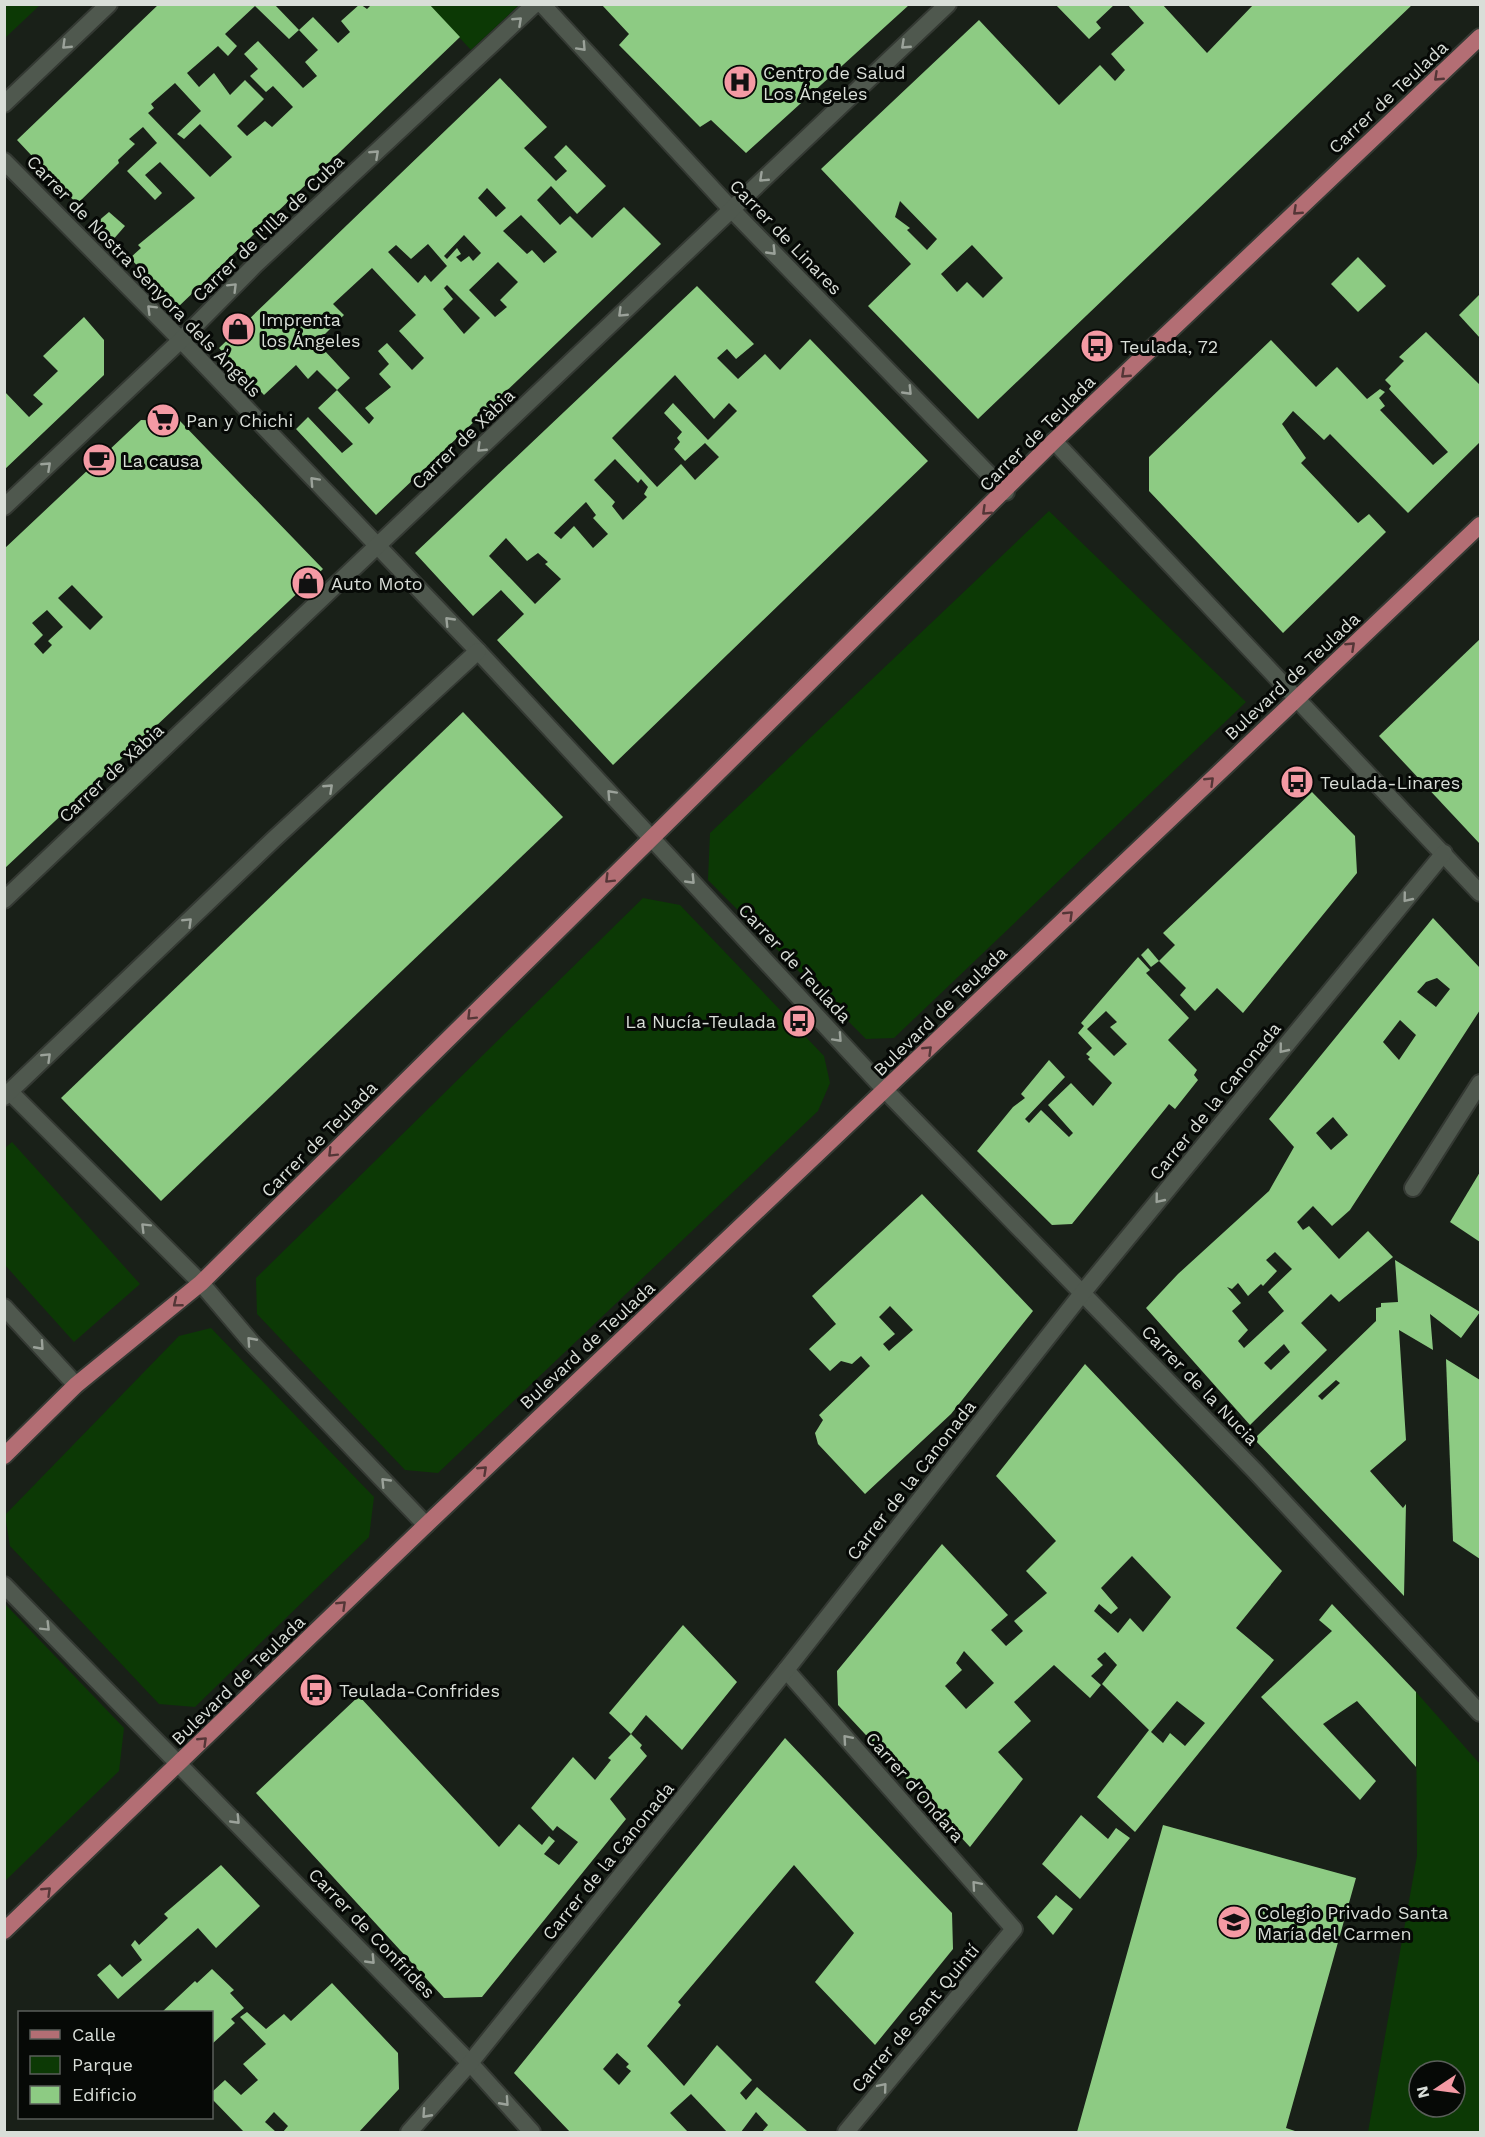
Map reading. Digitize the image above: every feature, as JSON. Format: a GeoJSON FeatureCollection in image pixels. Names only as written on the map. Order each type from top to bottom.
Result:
{"type":"FeatureCollection","features":[{"type":"Feature","properties":{"kind":"main road","name":"Carrer de Teulada"},"geometry":{"type":"LineString","coordinates":[[4,1456],[76,1385],[201,1283],[651,837],[1006,492],[1054,441],[1480,37]]}},
{"type":"Feature","properties":{"kind":"main road","name":"Bulevard de Teulada"},"geometry":{"type":"LineString","coordinates":[[4,1931],[426,1525],[1480,525]]}},
{"type":"Feature","properties":{"kind":"street"},"geometry":{"type":"LineString","coordinates":[[4,104],[109,4]]}},
{"type":"Feature","properties":{"kind":"street","name":"Carrer de l'Illa de Cuba"},"geometry":{"type":"LineString","coordinates":[[4,507],[181,340],[255,265],[535,4]]}},
{"type":"Feature","properties":{"kind":"street","name":"Carrer de Linares"},"geometry":{"type":"LineString","coordinates":[[542,4],[731,209],[1006,492]]}},
{"type":"Feature","properties":{"kind":"street","name":"Carrer de Xàbia"},"geometry":{"type":"LineString","coordinates":[[4,900],[948,4]]}},
{"type":"Feature","properties":{"kind":"street","name":"Carrer de Nostra Senyora dels Àngels"},"geometry":{"type":"LineString","coordinates":[[4,161],[181,340],[377,548],[478,651],[651,837]]}},
{"type":"Feature","properties":{"kind":"street"},"geometry":{"type":"LineString","coordinates":[[1054,441],[1480,893]]}},
{"type":"Feature","properties":{"kind":"street"},"geometry":{"type":"LineString","coordinates":[[426,1525],[252,1343],[201,1283],[7,1094],[274,839],[478,651]]}},
{"type":"Feature","properties":{"kind":"street","name":"Carrer de Teulada"},"geometry":{"type":"LineString","coordinates":[[651,837],[886,1090]]}},
{"type":"Feature","properties":{"kind":"street","name":"Carrer de la Canonada"},"geometry":{"type":"LineString","coordinates":[[409,2133],[470,2063],[786,1670],[1084,1292],[1444,853]]}},
{"type":"Feature","properties":{"kind":"street"},"geometry":{"type":"LineString","coordinates":[[1413,1188],[1480,1083]]}},
{"type":"Feature","properties":{"kind":"street","name":"Carrer de la Nucia"},"geometry":{"type":"LineString","coordinates":[[886,1090],[1254,1470],[1480,1713]]}},
{"type":"Feature","properties":{"kind":"street"},"geometry":{"type":"LineString","coordinates":[[4,1306],[76,1385]]}},
{"type":"Feature","properties":{"kind":"street","name":"Bulevard de Teulada"},"geometry":{"type":"LineString","coordinates":[[4,1585],[180,1763]]}},
{"type":"Feature","properties":{"kind":"street","name":"Carrer d'Ondara"},"geometry":{"type":"LineString","coordinates":[[786,1670],[1014,1929]]}},
{"type":"Feature","properties":{"kind":"street","name":"Carrer de Confrides"},"geometry":{"type":"LineString","coordinates":[[180,1763],[470,2063],[532,2133]]}},
{"type":"Feature","properties":{"kind":"street","name":"Carrer de Sant Quintí"},"geometry":{"type":"LineString","coordinates":[[846,2133],[1014,1929]]}},
{"type":"Feature","properties":{"kind":"green space"},"geometry":{"type":"Polygon","coordinates":[[[5,4],[40,4],[40,5],[5,38],[5,4]]]}},
{"type":"Feature","properties":{"kind":"green space"},"geometry":{"type":"Polygon","coordinates":[[[429,5],[519,5],[471,50],[429,5]]]}},
{"type":"Feature","properties":{"kind":"green space"},"geometry":{"type":"Polygon","coordinates":[[[1049,511],[1246,702],[894,1038],[866,1039],[708,880],[710,833],[1049,511]]]}},
{"type":"Feature","properties":{"kind":"green space"},"geometry":{"type":"Polygon","coordinates":[[[643,898],[680,905],[824,1056],[830,1083],[818,1111],[438,1473],[405,1470],[257,1314],[256,1278],[643,898]]]}},
{"type":"Feature","properties":{"kind":"green space"},"geometry":{"type":"Polygon","coordinates":[[[12,1142],[140,1284],[74,1342],[5,1265],[5,1148],[12,1142]]]}},
{"type":"Feature","properties":{"kind":"green space"},"geometry":{"type":"Polygon","coordinates":[[[211,1328],[374,1497],[369,1537],[195,1707],[159,1704],[10,1546],[5,1515],[179,1336],[211,1328]]]}},
{"type":"Feature","properties":{"kind":"green space"},"geometry":{"type":"Polygon","coordinates":[[[5,1604],[124,1728],[119,1771],[5,1881],[5,1604]]]}},
{"type":"Feature","properties":{"kind":"green space"},"geometry":{"type":"Polygon","coordinates":[[[1416,1692],[1480,1764],[1480,2132],[1368,2132],[1417,1856],[1416,1692]]]}},
{"type":"Feature","properties":{"kind":"building"},"geometry":{"type":"Polygon","coordinates":[[[159,4],[275,5],[299,30],[313,17],[338,43],[350,32],[341,21],[360,4],[367,9],[372,4],[429,4],[460,37],[177,308],[130,258],[141,248],[138,245],[195,198],[160,162],[145,175],[162,193],[155,200],[127,171],[157,143],[143,127],[129,139],[135,144],[118,160],[119,163],[77,204],[17,140],[159,4]],[[255,6],[225,34],[237,46],[228,56],[218,46],[187,73],[199,87],[214,73],[230,95],[245,80],[264,99],[237,126],[247,136],[265,121],[272,127],[293,107],[273,86],[266,92],[250,76],[258,69],[244,54],[258,41],[303,88],[317,76],[305,62],[318,50],[299,30],[289,39],[255,6]],[[175,83],[151,104],[154,108],[148,113],[210,177],[232,157],[200,124],[184,139],[177,134],[201,111],[175,83]]]}},
{"type":"Feature","properties":{"kind":"building"},"geometry":{"type":"Polygon","coordinates":[[[1055,4],[1115,4],[1096,22],[1101,28],[1089,39],[1055,4]]]}},
{"type":"Feature","properties":{"kind":"building"},"geometry":{"type":"Polygon","coordinates":[[[1127,4],[1162,4],[1207,53],[1254,4],[1413,4],[978,419],[868,306],[911,264],[821,169],[979,20],[1059,105],[1100,65],[1115,81],[1125,70],[1111,54],[1144,23],[1127,4]],[[900,201],[895,217],[910,228],[907,230],[927,250],[937,239],[900,201]],[[972,245],[941,274],[957,292],[967,282],[983,298],[1003,278],[972,245]]]}},
{"type":"Feature","properties":{"kind":"building","name":"Centro de Salud Los Ángeles"},"geometry":{"type":"Polygon","coordinates":[[[602,5],[909,5],[746,153],[711,120],[700,127],[619,45],[629,34],[602,5]]]}},
{"type":"Feature","properties":{"kind":"building"},"geometry":{"type":"Polygon","coordinates":[[[500,78],[547,127],[524,148],[556,181],[567,171],[554,157],[566,145],[606,186],[577,214],[551,186],[537,200],[560,225],[570,216],[592,238],[624,207],[661,244],[376,515],[296,429],[308,417],[342,453],[353,444],[318,408],[337,390],[317,370],[308,379],[296,365],[264,395],[219,348],[500,78]],[[487,188],[478,198],[496,217],[506,208],[487,188]],[[521,215],[503,231],[527,254],[532,250],[544,263],[557,252],[521,215]],[[464,235],[444,256],[447,259],[457,248],[461,254],[456,257],[461,262],[469,256],[473,261],[481,253],[464,235]],[[428,244],[411,259],[396,245],[388,252],[418,283],[425,275],[431,282],[447,266],[428,244]],[[498,262],[469,290],[495,317],[507,307],[500,300],[518,282],[498,262]],[[372,268],[333,304],[344,315],[321,338],[328,346],[324,350],[350,378],[337,390],[369,424],[374,418],[365,408],[391,387],[379,374],[389,364],[378,351],[387,343],[412,370],[424,358],[399,331],[416,315],[372,268]],[[447,285],[444,288],[453,299],[443,309],[464,334],[480,318],[447,285]]]}},
{"type":"Feature","properties":{"kind":"building"},"geometry":{"type":"Polygon","coordinates":[[[109,212],[125,226],[112,241],[96,223],[109,212]]]}},
{"type":"Feature","properties":{"kind":"building"},"geometry":{"type":"Polygon","coordinates":[[[1358,257],[1386,286],[1358,312],[1331,284],[1358,257]]]}},
{"type":"Feature","properties":{"kind":"building"},"geometry":{"type":"Polygon","coordinates":[[[697,286],[754,344],[736,359],[727,349],[717,358],[738,379],[765,354],[780,370],[810,339],[928,461],[613,765],[497,640],[524,614],[501,590],[473,616],[415,553],[697,286]],[[675,375],[612,438],[657,487],[681,464],[695,480],[719,457],[705,443],[685,461],[674,449],[680,442],[677,438],[682,432],[664,413],[673,403],[708,440],[737,411],[729,403],[714,419],[675,375]],[[615,459],[594,480],[615,502],[612,506],[623,520],[647,497],[644,494],[648,487],[641,479],[638,483],[615,459]],[[586,502],[554,533],[561,539],[574,526],[593,548],[608,534],[593,518],[596,515],[586,502]],[[506,538],[489,556],[535,604],[561,579],[545,564],[548,562],[538,553],[527,561],[506,538]]]}},
{"type":"Feature","properties":{"kind":"building"},"geometry":{"type":"Polygon","coordinates":[[[1480,294],[1480,338],[1459,315],[1480,294]]]}},
{"type":"Feature","properties":{"kind":"building"},"geometry":{"type":"Polygon","coordinates":[[[84,317],[104,340],[104,375],[4,470],[4,391],[29,417],[43,404],[33,395],[58,371],[43,356],[84,317]]]}},
{"type":"Feature","properties":{"kind":"building"},"geometry":{"type":"Polygon","coordinates":[[[1426,332],[1480,385],[1480,442],[1408,513],[1330,434],[1324,440],[1293,411],[1282,424],[1306,458],[1301,463],[1358,523],[1369,514],[1386,532],[1283,633],[1149,491],[1149,457],[1271,340],[1316,387],[1337,367],[1367,399],[1380,389],[1385,392],[1379,398],[1385,406],[1380,410],[1433,465],[1448,452],[1389,389],[1391,386],[1385,380],[1404,361],[1399,357],[1426,332]]]}},
{"type":"Feature","properties":{"kind":"building"},"geometry":{"type":"Polygon","coordinates":[[[141,420],[180,421],[323,569],[4,869],[4,549],[141,420]],[[72,585],[58,598],[90,630],[103,617],[72,585]],[[47,610],[32,623],[43,635],[34,644],[43,654],[52,645],[48,641],[63,627],[47,610]]]}},
{"type":"Feature","properties":{"kind":"building"},"geometry":{"type":"Polygon","coordinates":[[[1480,639],[1480,844],[1379,736],[1480,639]]]}},
{"type":"Feature","properties":{"kind":"building"},"geometry":{"type":"Polygon","coordinates":[[[463,712],[563,817],[161,1201],[61,1098],[463,712]]]}},
{"type":"Feature","properties":{"kind":"building"},"geometry":{"type":"Polygon","coordinates":[[[1312,792],[1355,836],[1357,873],[1243,1013],[1217,988],[1195,1011],[1180,995],[1186,988],[1159,961],[1175,945],[1163,933],[1312,792]]]}},
{"type":"Feature","properties":{"kind":"building"},"geometry":{"type":"Polygon","coordinates":[[[1433,918],[1480,968],[1480,1010],[1350,1210],[1332,1226],[1313,1206],[1297,1222],[1303,1230],[1309,1226],[1339,1259],[1368,1231],[1393,1257],[1339,1302],[1331,1294],[1301,1323],[1327,1350],[1250,1425],[1146,1308],[1178,1274],[1269,1191],[1294,1147],[1269,1119],[1433,918]],[[1437,978],[1426,982],[1417,992],[1436,1007],[1450,989],[1437,978]],[[1400,1020],[1383,1042],[1399,1060],[1416,1035],[1400,1020]],[[1333,1117],[1316,1133],[1331,1150],[1348,1135],[1333,1117]],[[1275,1252],[1266,1260],[1277,1271],[1263,1286],[1261,1284],[1248,1296],[1238,1283],[1232,1289],[1227,1287],[1241,1303],[1232,1311],[1248,1330],[1238,1341],[1244,1348],[1284,1311],[1268,1292],[1292,1269],[1275,1252]],[[1284,1344],[1264,1363],[1271,1370],[1290,1352],[1284,1344]]]}},
{"type":"Feature","properties":{"kind":"building"},"geometry":{"type":"Polygon","coordinates":[[[1148,948],[1159,961],[1151,967],[1141,955],[1148,948]]]}},
{"type":"Feature","properties":{"kind":"building"},"geometry":{"type":"Polygon","coordinates":[[[1138,957],[1150,970],[1146,973],[1189,1018],[1168,1040],[1197,1070],[1194,1075],[1198,1080],[1175,1109],[1169,1104],[1072,1224],[1052,1225],[977,1151],[1013,1107],[1025,1098],[1021,1094],[1049,1060],[1065,1077],[1025,1119],[1029,1123],[1041,1110],[1069,1137],[1073,1133],[1048,1105],[1071,1083],[1093,1106],[1112,1083],[1088,1059],[1090,1057],[1086,1054],[1092,1048],[1078,1033],[1084,1026],[1081,1023],[1138,957]],[[1106,1011],[1087,1029],[1114,1056],[1127,1044],[1110,1027],[1117,1022],[1106,1011]]]}},
{"type":"Feature","properties":{"kind":"building"},"geometry":{"type":"Polygon","coordinates":[[[1480,1172],[1480,1242],[1450,1222],[1480,1172]]]}},
{"type":"Feature","properties":{"kind":"building"},"geometry":{"type":"Polygon","coordinates":[[[922,1194],[1033,1311],[951,1414],[865,1494],[818,1444],[815,1433],[823,1420],[819,1415],[870,1366],[861,1356],[852,1364],[841,1361],[830,1371],[809,1349],[836,1324],[812,1296],[922,1194]],[[890,1306],[879,1317],[895,1334],[883,1344],[889,1351],[913,1330],[890,1306]]]}},
{"type":"Feature","properties":{"kind":"building"},"geometry":{"type":"Polygon","coordinates":[[[1395,1260],[1480,1312],[1461,1338],[1430,1314],[1433,1350],[1399,1330],[1406,1440],[1370,1471],[1403,1508],[1406,1504],[1404,1596],[1254,1439],[1376,1321],[1376,1308],[1381,1307],[1381,1303],[1398,1302],[1395,1260]],[[1336,1380],[1318,1396],[1322,1400],[1340,1383],[1336,1380]]]}},
{"type":"Feature","properties":{"kind":"building"},"geometry":{"type":"Polygon","coordinates":[[[1446,1359],[1480,1380],[1480,1559],[1453,1541],[1446,1359]]]}},
{"type":"Feature","properties":{"kind":"building"},"geometry":{"type":"Polygon","coordinates":[[[1085,1364],[1282,1571],[1236,1628],[1274,1660],[1135,1832],[1097,1797],[1149,1730],[1102,1684],[1117,1665],[1105,1652],[1097,1659],[1103,1665],[1091,1676],[1101,1685],[1090,1698],[1054,1665],[1014,1702],[1031,1721],[998,1752],[1023,1779],[970,1847],[838,1705],[837,1671],[942,1544],[1008,1615],[991,1630],[1006,1646],[1023,1631],[1014,1621],[1047,1593],[1026,1571],[1056,1541],[996,1476],[1085,1364]],[[1132,1556],[1101,1588],[1118,1608],[1111,1614],[1099,1604],[1094,1611],[1118,1633],[1130,1618],[1143,1632],[1171,1597],[1132,1556]],[[964,1651],[956,1663],[962,1670],[945,1686],[966,1709],[994,1683],[964,1651]],[[1177,1701],[1151,1732],[1163,1743],[1170,1733],[1185,1746],[1205,1723],[1177,1701]]]}},
{"type":"Feature","properties":{"kind":"building"},"geometry":{"type":"Polygon","coordinates":[[[1332,1604],[1416,1692],[1416,1767],[1357,1701],[1323,1724],[1376,1781],[1360,1800],[1261,1697],[1332,1631],[1319,1620],[1332,1604]]]}},
{"type":"Feature","properties":{"kind":"building"},"geometry":{"type":"Polygon","coordinates":[[[683,1625],[737,1682],[682,1750],[646,1715],[631,1734],[609,1713],[683,1625]]]}},
{"type":"Feature","properties":{"kind":"building"},"geometry":{"type":"Polygon","coordinates":[[[359,1696],[499,1847],[519,1824],[542,1845],[549,1836],[555,1841],[544,1854],[559,1865],[578,1842],[557,1826],[553,1831],[531,1808],[573,1757],[595,1780],[611,1760],[608,1758],[631,1734],[642,1745],[640,1748],[647,1756],[610,1799],[626,1819],[482,1997],[444,1998],[256,1793],[359,1696]]]}},
{"type":"Feature","properties":{"kind":"building"},"geometry":{"type":"Polygon","coordinates":[[[785,1738],[952,1913],[953,1949],[875,2045],[815,1982],[854,1933],[794,1865],[678,2002],[681,2005],[647,2046],[684,2086],[717,2045],[752,2080],[740,2093],[746,2100],[757,2087],[806,2132],[762,2132],[768,2125],[756,2112],[741,2132],[727,2132],[691,2094],[670,2113],[688,2132],[570,2132],[514,2073],[785,1738]],[[617,2053],[603,2069],[619,2085],[631,2071],[626,2067],[629,2064],[617,2053]]]}},
{"type":"Feature","properties":{"kind":"building"},"geometry":{"type":"Polygon","coordinates":[[[1081,1815],[1108,1839],[1116,1828],[1130,1838],[1080,1899],[1042,1864],[1081,1815]]]}},
{"type":"Feature","properties":{"kind":"building"},"geometry":{"type":"Polygon","coordinates":[[[1163,1825],[1356,1878],[1286,2128],[1298,2132],[1077,2132],[1163,1825]]]}},
{"type":"Feature","properties":{"kind":"building"},"geometry":{"type":"Polygon","coordinates":[[[221,1865],[260,1906],[216,1948],[198,1928],[118,1999],[97,1975],[110,1964],[122,1977],[142,1960],[131,1945],[135,1940],[139,1945],[168,1918],[164,1914],[221,1865]]]}},
{"type":"Feature","properties":{"kind":"building"},"geometry":{"type":"Polygon","coordinates":[[[1056,1895],[1073,1909],[1053,1935],[1037,1917],[1056,1895]]]}},
{"type":"Feature","properties":{"kind":"building"},"geometry":{"type":"Polygon","coordinates":[[[212,1969],[234,1990],[230,1993],[244,2008],[231,2019],[235,2023],[213,2043],[213,2011],[163,2011],[195,1981],[197,1983],[212,1969]]]}},
{"type":"Feature","properties":{"kind":"building"},"geometry":{"type":"Polygon","coordinates":[[[332,1983],[398,2053],[399,2089],[359,2132],[283,2132],[288,2126],[274,2112],[265,2122],[276,2132],[244,2132],[213,2100],[213,2091],[225,2080],[241,2095],[258,2080],[243,2064],[266,2044],[240,2017],[247,2012],[266,2029],[284,2014],[291,2021],[332,1983]]]}},
{"type":"Feature","properties":{"kind":"place","name":"Centro de Salud Los Ángeles"},"geometry":{"type":"Point","coordinates":[740,82]}},
{"type":"Feature","properties":{"kind":"place","name":"Imprenta los Ángeles"},"geometry":{"type":"Point","coordinates":[238,329]}},
{"type":"Feature","properties":{"kind":"place","name":"Teulada, 72"},"geometry":{"type":"Point","coordinates":[1097,346]}},
{"type":"Feature","properties":{"kind":"place","name":"Pan y Chichi"},"geometry":{"type":"Point","coordinates":[163,420]}},
{"type":"Feature","properties":{"kind":"place","name":"La causa"},"geometry":{"type":"Point","coordinates":[99,460]}},
{"type":"Feature","properties":{"kind":"place","name":"Auto Moto"},"geometry":{"type":"Point","coordinates":[308,583]}},
{"type":"Feature","properties":{"kind":"place","name":"Teulada-Linares"},"geometry":{"type":"Point","coordinates":[1297,782]}},
{"type":"Feature","properties":{"kind":"place","name":"La Nucía-Teulada"},"geometry":{"type":"Point","coordinates":[799,1021]}},
{"type":"Feature","properties":{"kind":"place","name":"Teulada-Confrides"},"geometry":{"type":"Point","coordinates":[316,1690]}},
{"type":"Feature","properties":{"kind":"place","name":"Colegio Privado Santa María del Carmen"},"geometry":{"type":"Point","coordinates":[1234,1922]}}]}
